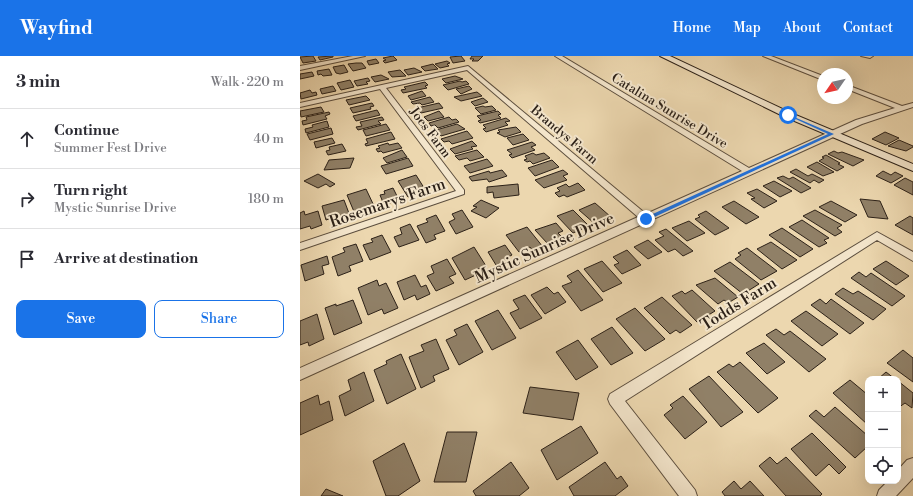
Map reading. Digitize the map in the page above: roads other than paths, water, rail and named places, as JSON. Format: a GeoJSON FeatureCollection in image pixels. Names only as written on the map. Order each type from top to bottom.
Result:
{"type":"FeatureCollection","features":[{"type":"Feature","properties":{"kind":"street"},"geometry":{"type":"LineString","coordinates":[[300,68],[362,56]]}},
{"type":"Feature","properties":{"kind":"street","name":"Catalina Sunrise Drive"},"geometry":{"type":"LineString","coordinates":[[558,56],[748,172]]}},
{"type":"Feature","properties":{"kind":"street"},"geometry":{"type":"LineString","coordinates":[[664,56],[832,134],[913,168]]}},
{"type":"Feature","properties":{"kind":"street"},"geometry":{"type":"LineString","coordinates":[[766,56],[817,76]]}},
{"type":"Feature","properties":{"kind":"street","name":"Brandys Farm"},"geometry":{"type":"LineString","coordinates":[[382,87],[468,68],[646,219]]}},
{"type":"Feature","properties":{"kind":"street"},"geometry":{"type":"LineString","coordinates":[[300,105],[382,87]]}},
{"type":"Feature","properties":{"kind":"street","name":"Joes Farm"},"geometry":{"type":"LineString","coordinates":[[382,87],[461,192]]}},
{"type":"Feature","properties":{"kind":"street"},"geometry":{"type":"LineString","coordinates":[[853,89],[903,109]]}},
{"type":"Feature","properties":{"kind":"street","name":"Mystic Sunrise Drive"},"geometry":{"type":"LineString","coordinates":[[300,374],[832,134],[870,118],[913,105]]}},
{"type":"Feature","properties":{"kind":"street","name":"Rosemarys Farm"},"geometry":{"type":"LineString","coordinates":[[300,247],[461,192]]}},
{"type":"Feature","properties":{"kind":"street","name":"Todds Farm"},"geometry":{"type":"LineString","coordinates":[[689,496],[615,399],[877,235],[913,257]]}},
{"type":"Feature","properties":{"kind":"street"},"geometry":{"type":"LineString","coordinates":[[885,496],[913,466]]}}]}
